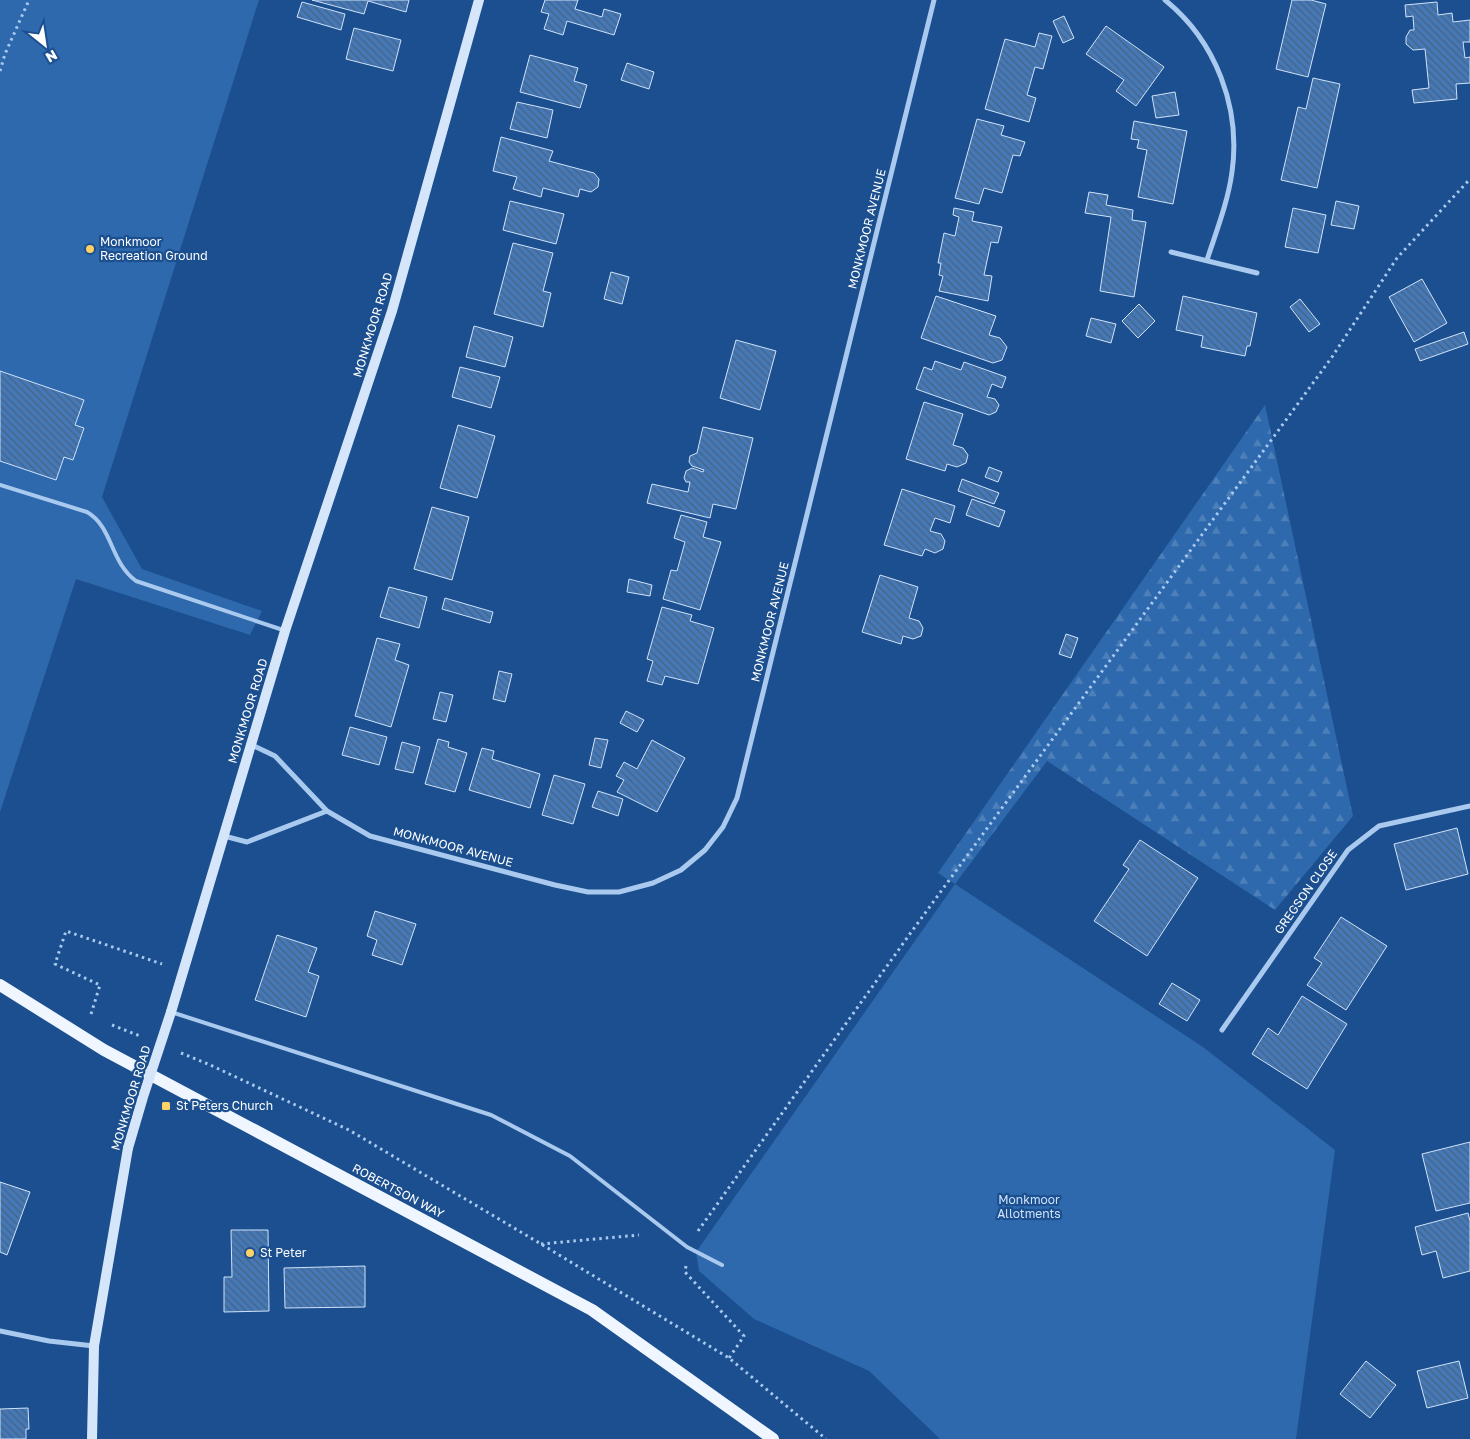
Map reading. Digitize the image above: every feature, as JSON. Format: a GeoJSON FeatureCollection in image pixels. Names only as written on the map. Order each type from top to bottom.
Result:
{"type":"FeatureCollection","features":[{"type":"Feature","properties":{"kind":"main road","name":"ROBERTSON WAY"},"geometry":{"type":"LineString","coordinates":[[0,985],[104,1050],[592,1310],[773,1439]]}},
{"type":"Feature","properties":{"kind":"street","name":"MONKMOOR ROAD"},"geometry":{"type":"LineString","coordinates":[[92,1439],[94,1346],[128,1148],[171,1012],[285,631],[392,311],[479,0]]}},
{"type":"Feature","properties":{"kind":"street","name":"MONKMOOR AVENUE"},"geometry":{"type":"LineString","coordinates":[[252,745],[275,756],[327,811],[370,836],[555,885],[588,892],[619,892],[654,883],[681,870],[705,850],[723,827],[737,798],[934,0]]}},
{"type":"Feature","properties":{"kind":"street"},"geometry":{"type":"LineString","coordinates":[[1164,0],[1187,20],[1204,43],[1220,74],[1230,102],[1234,139],[1232,173],[1207,260]]}},
{"type":"Feature","properties":{"kind":"street"},"geometry":{"type":"LineString","coordinates":[[1171,252],[1257,273]]}},
{"type":"Feature","properties":{"kind":"street","name":"GREGSON CLOSE"},"geometry":{"type":"LineString","coordinates":[[1222,1030],[1348,850],[1379,826],[1470,806]]}},
{"type":"Feature","properties":{"kind":"street"},"geometry":{"type":"LineString","coordinates":[[224,836],[247,842],[327,811]]}},
{"type":"Feature","properties":{"kind":"street"},"geometry":{"type":"LineString","coordinates":[[0,1331],[49,1341],[94,1346]]}},
{"type":"Feature","properties":{"kind":"lane"},"geometry":{"type":"LineString","coordinates":[[0,485],[93,516],[104,528],[122,569],[136,581],[285,631]]}},
{"type":"Feature","properties":{"kind":"lane"},"geometry":{"type":"LineString","coordinates":[[171,1012],[491,1115],[570,1156],[687,1247],[722,1265]]}},
{"type":"Feature","properties":{"kind":"path"},"geometry":{"type":"LineString","coordinates":[[0,71],[5,54],[29,0]]}},
{"type":"Feature","properties":{"kind":"path"},"geometry":{"type":"LineString","coordinates":[[729,1358],[744,1336],[685,1272],[687,1247],[918,923],[1332,357],[1397,258],[1470,178]]}},
{"type":"Feature","properties":{"kind":"path"},"geometry":{"type":"LineString","coordinates":[[91,1015],[100,985],[55,964],[66,931],[136,955]]}},
{"type":"Feature","properties":{"kind":"path"},"geometry":{"type":"LineString","coordinates":[[83,1010],[96,1018]]}},
{"type":"Feature","properties":{"kind":"path"},"geometry":{"type":"LineString","coordinates":[[110,1024],[145,1038]]}},
{"type":"Feature","properties":{"kind":"path"},"geometry":{"type":"LineString","coordinates":[[172,1049],[349,1130],[541,1244],[729,1358],[826,1439]]}},
{"type":"Feature","properties":{"kind":"path"},"geometry":{"type":"LineString","coordinates":[[541,1244],[667,1232]]}},
{"type":"Feature","properties":{"kind":"green space","name":"Monkmoor Recreation Ground"},"geometry":{"type":"Polygon","coordinates":[[[0,0],[259,0],[102,497],[142,569],[262,611],[250,635],[76,579],[0,812],[0,0]]]}},
{"type":"Feature","properties":{"kind":"green space"},"geometry":{"type":"Polygon","coordinates":[[[1265,405],[1353,816],[1275,910],[1047,761],[955,884],[938,873],[1265,405]]]}},
{"type":"Feature","properties":{"kind":"green space","name":"Monkmoor Allotments"},"geometry":{"type":"Polygon","coordinates":[[[955,884],[1203,1047],[1335,1150],[1296,1439],[940,1439],[869,1371],[754,1319],[699,1271],[696,1252],[955,884]]]}},
{"type":"Feature","properties":{"kind":"building"},"geometry":{"type":"Polygon","coordinates":[[[312,0],[409,0],[406,12],[368,1],[364,14],[312,0]]]}},
{"type":"Feature","properties":{"kind":"building"},"geometry":{"type":"Polygon","coordinates":[[[545,0],[578,0],[575,9],[602,17],[604,9],[621,14],[614,35],[567,21],[563,35],[544,29],[549,14],[541,12],[545,0]]]}},
{"type":"Feature","properties":{"kind":"building"},"geometry":{"type":"Polygon","coordinates":[[[1292,0],[1311,0],[1326,4],[1308,77],[1276,69],[1292,0]]]}},
{"type":"Feature","properties":{"kind":"building"},"geometry":{"type":"Polygon","coordinates":[[[302,2],[345,14],[341,30],[297,17],[302,2]]]}},
{"type":"Feature","properties":{"kind":"building"},"geometry":{"type":"Polygon","coordinates":[[[1437,2],[1438,15],[1452,13],[1453,22],[1470,20],[1470,42],[1463,42],[1465,58],[1470,57],[1470,83],[1456,84],[1457,99],[1414,103],[1412,90],[1429,88],[1425,49],[1413,50],[1406,44],[1406,37],[1410,30],[1414,30],[1413,16],[1406,17],[1405,5],[1437,2]]]}},
{"type":"Feature","properties":{"kind":"building"},"geometry":{"type":"Polygon","coordinates":[[[1064,16],[1074,38],[1063,43],[1053,21],[1064,16]]]}},
{"type":"Feature","properties":{"kind":"building"},"geometry":{"type":"Polygon","coordinates":[[[1106,26],[1164,67],[1136,106],[1116,91],[1124,80],[1086,54],[1106,26]]]}},
{"type":"Feature","properties":{"kind":"building"},"geometry":{"type":"Polygon","coordinates":[[[354,28],[401,40],[393,71],[346,59],[354,28]]]}},
{"type":"Feature","properties":{"kind":"building"},"geometry":{"type":"Polygon","coordinates":[[[1039,33],[1052,36],[1043,69],[1035,67],[1027,95],[1036,98],[1029,122],[985,109],[1005,39],[1035,47],[1039,33]]]}},
{"type":"Feature","properties":{"kind":"building"},"geometry":{"type":"Polygon","coordinates":[[[530,55],[578,68],[574,81],[587,85],[580,108],[520,92],[530,55]]]}},
{"type":"Feature","properties":{"kind":"building"},"geometry":{"type":"Polygon","coordinates":[[[627,63],[654,72],[649,89],[621,80],[627,63]]]}},
{"type":"Feature","properties":{"kind":"building"},"geometry":{"type":"Polygon","coordinates":[[[1313,78],[1340,84],[1317,188],[1281,180],[1298,107],[1306,109],[1313,78]]]}},
{"type":"Feature","properties":{"kind":"building"},"geometry":{"type":"Polygon","coordinates":[[[1175,92],[1179,115],[1156,118],[1152,96],[1175,92]]]}},
{"type":"Feature","properties":{"kind":"building"},"geometry":{"type":"Polygon","coordinates":[[[517,102],[553,110],[547,138],[510,129],[517,102]]]}},
{"type":"Feature","properties":{"kind":"building"},"geometry":{"type":"Polygon","coordinates":[[[977,119],[1004,126],[1001,135],[1025,142],[1020,156],[1013,155],[1002,193],[984,188],[979,204],[955,198],[977,119]]]}},
{"type":"Feature","properties":{"kind":"building"},"geometry":{"type":"Polygon","coordinates":[[[1134,121],[1187,131],[1173,204],[1138,197],[1147,150],[1137,148],[1139,140],[1131,139],[1134,121]]]}},
{"type":"Feature","properties":{"kind":"building"},"geometry":{"type":"Polygon","coordinates":[[[501,137],[553,151],[549,161],[594,173],[599,179],[598,187],[591,192],[580,189],[578,197],[543,188],[541,197],[513,189],[517,177],[493,171],[501,137]]]}},
{"type":"Feature","properties":{"kind":"building"},"geometry":{"type":"Polygon","coordinates":[[[1089,192],[1108,195],[1106,205],[1133,210],[1132,220],[1146,222],[1134,297],[1100,291],[1111,217],[1085,213],[1089,192]]]}},
{"type":"Feature","properties":{"kind":"building"},"geometry":{"type":"Polygon","coordinates":[[[510,201],[564,214],[556,244],[503,230],[510,201]]]}},
{"type":"Feature","properties":{"kind":"building"},"geometry":{"type":"Polygon","coordinates":[[[1336,201],[1359,206],[1354,229],[1331,225],[1336,201]]]}},
{"type":"Feature","properties":{"kind":"building"},"geometry":{"type":"Polygon","coordinates":[[[954,208],[974,212],[972,221],[1002,227],[998,243],[991,242],[984,275],[992,276],[988,301],[939,291],[943,276],[939,275],[941,263],[938,263],[944,233],[955,236],[959,217],[953,215],[954,208]]]}},
{"type":"Feature","properties":{"kind":"building"},"geometry":{"type":"Polygon","coordinates":[[[1293,208],[1326,215],[1318,253],[1285,247],[1293,208]]]}},
{"type":"Feature","properties":{"kind":"building"},"geometry":{"type":"Polygon","coordinates":[[[513,243],[553,253],[543,291],[551,293],[543,327],[494,314],[513,243]]]}},
{"type":"Feature","properties":{"kind":"building"},"geometry":{"type":"Polygon","coordinates":[[[611,272],[629,277],[622,304],[604,299],[611,272]]]}},
{"type":"Feature","properties":{"kind":"building"},"geometry":{"type":"Polygon","coordinates":[[[1422,279],[1447,323],[1414,342],[1389,297],[1422,279]]]}},
{"type":"Feature","properties":{"kind":"building"},"geometry":{"type":"Polygon","coordinates":[[[936,296],[996,316],[989,335],[1000,338],[1007,347],[1002,360],[993,363],[921,338],[936,296]]]}},
{"type":"Feature","properties":{"kind":"building"},"geometry":{"type":"Polygon","coordinates":[[[1183,296],[1257,313],[1250,346],[1247,346],[1245,356],[1201,347],[1203,336],[1176,330],[1183,296]]]}},
{"type":"Feature","properties":{"kind":"building"},"geometry":{"type":"Polygon","coordinates":[[[1300,299],[1320,324],[1309,332],[1290,307],[1300,299]]]}},
{"type":"Feature","properties":{"kind":"building"},"geometry":{"type":"Polygon","coordinates":[[[1139,304],[1155,321],[1138,338],[1122,321],[1139,304]]]}},
{"type":"Feature","properties":{"kind":"building"},"geometry":{"type":"Polygon","coordinates":[[[1091,318],[1116,324],[1111,343],[1086,336],[1091,318]]]}},
{"type":"Feature","properties":{"kind":"building"},"geometry":{"type":"Polygon","coordinates":[[[474,326],[513,337],[505,367],[466,357],[474,326]]]}},
{"type":"Feature","properties":{"kind":"building"},"geometry":{"type":"Polygon","coordinates":[[[1464,332],[1468,344],[1420,361],[1415,349],[1464,332]]]}},
{"type":"Feature","properties":{"kind":"building"},"geometry":{"type":"Polygon","coordinates":[[[736,340],[776,351],[760,410],[720,398],[736,340]]]}},
{"type":"Feature","properties":{"kind":"building"},"geometry":{"type":"Polygon","coordinates":[[[935,361],[961,370],[964,362],[1006,377],[1002,388],[992,384],[987,397],[995,399],[999,405],[996,412],[989,415],[916,389],[924,367],[932,370],[935,361]]]}},
{"type":"Feature","properties":{"kind":"building"},"geometry":{"type":"Polygon","coordinates":[[[460,367],[500,377],[491,408],[452,397],[460,367]]]}},
{"type":"Feature","properties":{"kind":"building"},"geometry":{"type":"Polygon","coordinates":[[[0,371],[84,400],[75,425],[84,428],[73,460],[64,457],[56,480],[0,461],[0,371]]]}},
{"type":"Feature","properties":{"kind":"building"},"geometry":{"type":"Polygon","coordinates":[[[924,402],[963,414],[953,445],[963,448],[968,455],[966,463],[957,467],[947,464],[945,471],[906,459],[924,402]]]}},
{"type":"Feature","properties":{"kind":"building"},"geometry":{"type":"Polygon","coordinates":[[[458,425],[495,436],[477,498],[440,488],[458,425]]]}},
{"type":"Feature","properties":{"kind":"building"},"geometry":{"type":"Polygon","coordinates":[[[703,427],[753,438],[736,509],[713,504],[710,518],[647,503],[652,484],[688,492],[690,482],[686,482],[684,478],[686,471],[692,468],[703,472],[704,470],[692,466],[689,462],[690,456],[697,453],[703,427]]]}},
{"type":"Feature","properties":{"kind":"building"},"geometry":{"type":"Polygon","coordinates":[[[989,467],[1002,472],[998,482],[985,477],[989,467]]]}},
{"type":"Feature","properties":{"kind":"building"},"geometry":{"type":"Polygon","coordinates":[[[962,479],[999,493],[994,504],[958,491],[962,479]]]}},
{"type":"Feature","properties":{"kind":"building"},"geometry":{"type":"Polygon","coordinates":[[[902,489],[955,506],[950,523],[935,518],[930,531],[941,534],[945,541],[943,549],[935,553],[925,549],[922,556],[884,545],[902,489]]]}},
{"type":"Feature","properties":{"kind":"building"},"geometry":{"type":"Polygon","coordinates":[[[972,499],[1005,511],[999,527],[966,515],[972,499]]]}},
{"type":"Feature","properties":{"kind":"building"},"geometry":{"type":"Polygon","coordinates":[[[432,507],[469,517],[452,580],[414,569],[432,507]]]}},
{"type":"Feature","properties":{"kind":"building"},"geometry":{"type":"Polygon","coordinates":[[[681,515],[707,522],[703,537],[721,542],[700,610],[663,599],[671,570],[677,571],[685,542],[674,538],[681,515]]]}},
{"type":"Feature","properties":{"kind":"building"},"geometry":{"type":"Polygon","coordinates":[[[880,575],[918,587],[909,618],[919,621],[923,628],[921,636],[913,639],[903,636],[901,644],[862,632],[880,575]]]}},
{"type":"Feature","properties":{"kind":"building"},"geometry":{"type":"Polygon","coordinates":[[[629,579],[652,585],[650,596],[627,592],[629,579]]]}},
{"type":"Feature","properties":{"kind":"building"},"geometry":{"type":"Polygon","coordinates":[[[389,587],[427,597],[419,628],[380,617],[389,587]]]}},
{"type":"Feature","properties":{"kind":"building"},"geometry":{"type":"Polygon","coordinates":[[[445,598],[493,612],[490,623],[442,609],[445,598]]]}},
{"type":"Feature","properties":{"kind":"building"},"geometry":{"type":"Polygon","coordinates":[[[662,607],[692,615],[690,621],[714,628],[698,684],[665,676],[662,685],[647,681],[653,661],[647,659],[662,607]]]}},
{"type":"Feature","properties":{"kind":"building"},"geometry":{"type":"Polygon","coordinates":[[[1066,634],[1078,638],[1071,658],[1059,654],[1066,634]]]}},
{"type":"Feature","properties":{"kind":"building"},"geometry":{"type":"Polygon","coordinates":[[[377,638],[400,644],[395,660],[409,665],[391,727],[355,716],[377,638]]]}},
{"type":"Feature","properties":{"kind":"building"},"geometry":{"type":"Polygon","coordinates":[[[499,671],[512,674],[505,702],[493,699],[499,671]]]}},
{"type":"Feature","properties":{"kind":"building"},"geometry":{"type":"Polygon","coordinates":[[[440,692],[453,695],[446,722],[433,719],[440,692]]]}},
{"type":"Feature","properties":{"kind":"building"},"geometry":{"type":"Polygon","coordinates":[[[626,711],[644,720],[637,732],[620,723],[626,711]]]}},
{"type":"Feature","properties":{"kind":"building"},"geometry":{"type":"Polygon","coordinates":[[[350,727],[387,737],[379,765],[342,755],[350,727]]]}},
{"type":"Feature","properties":{"kind":"building"},"geometry":{"type":"Polygon","coordinates":[[[595,738],[608,740],[601,768],[589,765],[595,738]]]}},
{"type":"Feature","properties":{"kind":"building"},"geometry":{"type":"Polygon","coordinates":[[[438,739],[449,742],[448,747],[467,753],[455,792],[425,784],[438,739]]]}},
{"type":"Feature","properties":{"kind":"building"},"geometry":{"type":"Polygon","coordinates":[[[652,740],[685,758],[657,812],[617,792],[624,780],[616,776],[624,762],[637,769],[652,740]]]}},
{"type":"Feature","properties":{"kind":"building"},"geometry":{"type":"Polygon","coordinates":[[[402,742],[420,747],[413,773],[395,769],[402,742]]]}},
{"type":"Feature","properties":{"kind":"building"},"geometry":{"type":"Polygon","coordinates":[[[482,748],[494,751],[492,759],[540,774],[530,808],[469,790],[482,748]]]}},
{"type":"Feature","properties":{"kind":"building"},"geometry":{"type":"Polygon","coordinates":[[[554,775],[585,784],[573,824],[542,815],[554,775]]]}},
{"type":"Feature","properties":{"kind":"building"},"geometry":{"type":"Polygon","coordinates":[[[598,791],[623,799],[618,816],[592,807],[598,791]]]}},
{"type":"Feature","properties":{"kind":"building"},"geometry":{"type":"Polygon","coordinates":[[[1457,828],[1468,874],[1406,890],[1394,844],[1457,828]]]}},
{"type":"Feature","properties":{"kind":"building"},"geometry":{"type":"Polygon","coordinates":[[[1140,840],[1198,878],[1147,956],[1094,921],[1129,869],[1123,865],[1140,840]]]}},
{"type":"Feature","properties":{"kind":"building"},"geometry":{"type":"Polygon","coordinates":[[[375,911],[416,924],[402,965],[372,955],[377,940],[367,936],[375,911]]]}},
{"type":"Feature","properties":{"kind":"building"},"geometry":{"type":"Polygon","coordinates":[[[1341,917],[1387,946],[1346,1010],[1307,985],[1322,963],[1314,958],[1341,917]]]}},
{"type":"Feature","properties":{"kind":"building"},"geometry":{"type":"Polygon","coordinates":[[[277,935],[317,948],[308,972],[319,976],[306,1017],[255,1000],[277,935]]]}},
{"type":"Feature","properties":{"kind":"building"},"geometry":{"type":"Polygon","coordinates":[[[1172,983],[1200,1000],[1187,1021],[1159,1004],[1172,983]]]}},
{"type":"Feature","properties":{"kind":"building"},"geometry":{"type":"Polygon","coordinates":[[[1302,996],[1347,1024],[1307,1089],[1252,1054],[1268,1028],[1278,1035],[1302,996]]]}},
{"type":"Feature","properties":{"kind":"building"},"geometry":{"type":"Polygon","coordinates":[[[1470,1142],[1470,1203],[1436,1211],[1422,1154],[1470,1142]]]}},
{"type":"Feature","properties":{"kind":"building"},"geometry":{"type":"Polygon","coordinates":[[[0,1182],[30,1192],[7,1255],[0,1252],[0,1182]]]}},
{"type":"Feature","properties":{"kind":"building"},"geometry":{"type":"Polygon","coordinates":[[[1468,1213],[1470,1221],[1470,1271],[1443,1278],[1436,1251],[1422,1255],[1415,1227],[1468,1213]]]}},
{"type":"Feature","properties":{"kind":"building","name":"St Peter"},"geometry":{"type":"Polygon","coordinates":[[[231,1230],[268,1230],[269,1311],[224,1312],[224,1277],[232,1277],[231,1230]]]}},
{"type":"Feature","properties":{"kind":"building"},"geometry":{"type":"Polygon","coordinates":[[[365,1266],[365,1307],[285,1308],[284,1268],[365,1266]]]}},
{"type":"Feature","properties":{"kind":"building"},"geometry":{"type":"Polygon","coordinates":[[[1366,1361],[1396,1385],[1370,1418],[1340,1394],[1366,1361]]]}},
{"type":"Feature","properties":{"kind":"building"},"geometry":{"type":"Polygon","coordinates":[[[1459,1361],[1468,1398],[1427,1408],[1417,1371],[1459,1361]]]}},
{"type":"Feature","properties":{"kind":"building"},"geometry":{"type":"Polygon","coordinates":[[[28,1408],[29,1429],[26,1429],[26,1439],[0,1439],[0,1409],[28,1408]]]}},
{"type":"Feature","properties":{"kind":"place","name":"Monkmoor Recreation Ground"},"geometry":{"type":"Point","coordinates":[90,249]}},
{"type":"Feature","properties":{"kind":"place","name":"St Peters Church"},"geometry":{"type":"Point","coordinates":[166,1106]}},
{"type":"Feature","properties":{"kind":"place","name":"St Peter"},"geometry":{"type":"Point","coordinates":[250,1253]}}]}
